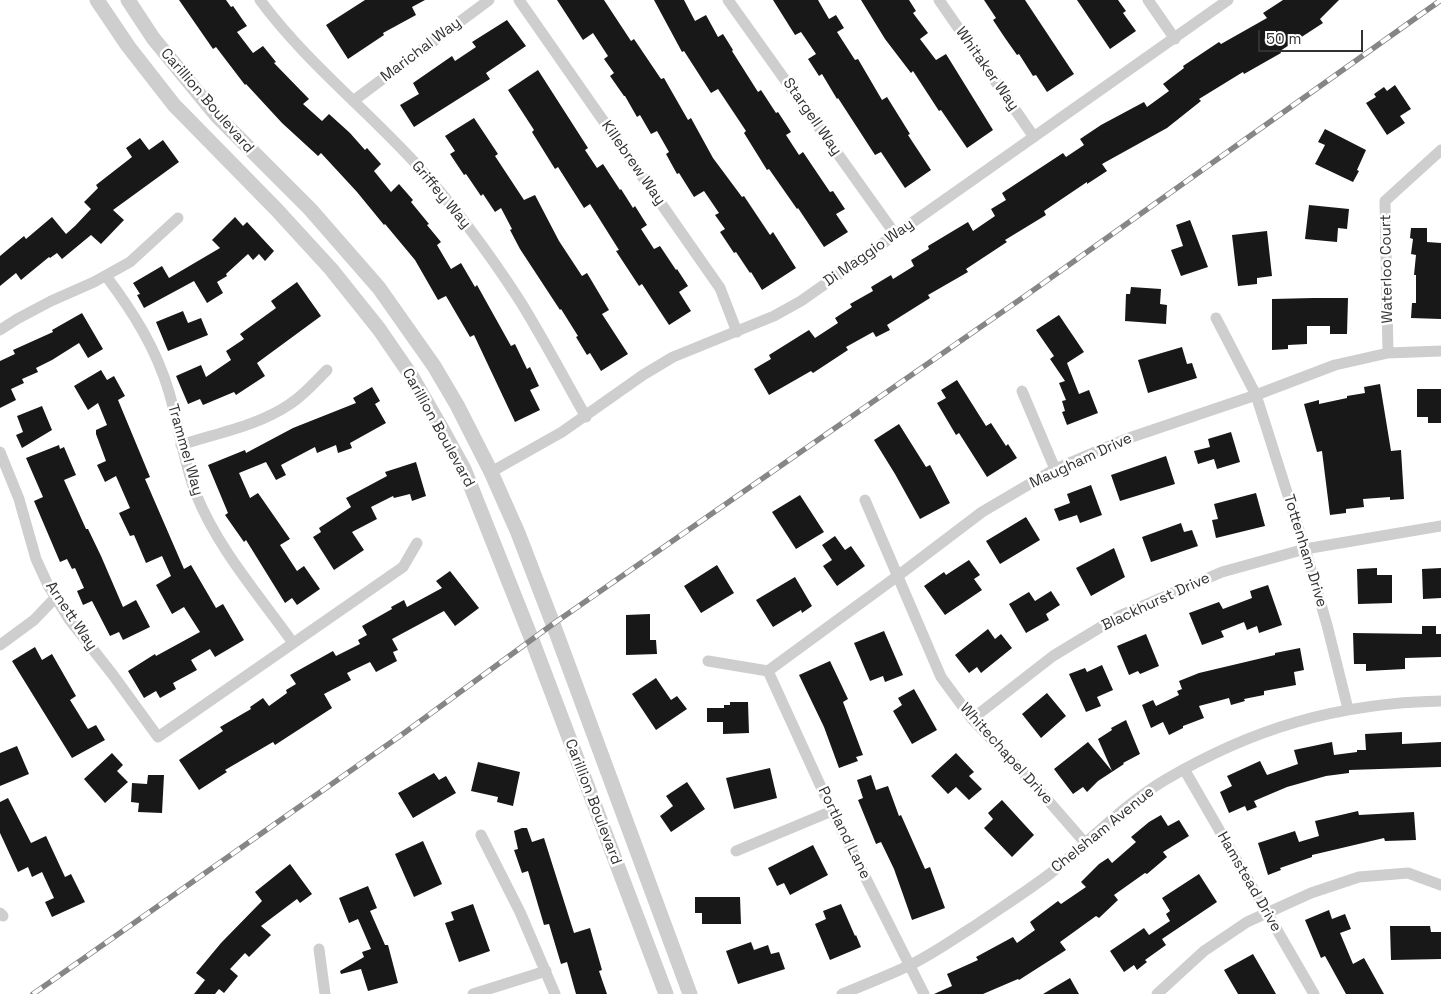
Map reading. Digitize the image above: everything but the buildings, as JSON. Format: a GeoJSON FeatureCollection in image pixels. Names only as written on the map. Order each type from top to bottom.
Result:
{"type":"FeatureCollection","features":[{"type":"Feature","properties":{"kind":"street","name":"Carillion Boulevard"},"geometry":{"type":"LineString","coordinates":[[97,0],[128,46],[174,105],[276,208],[337,276],[379,329],[412,377],[438,421],[464,469],[532,640],[666,994]]}},
{"type":"Feature","properties":{"kind":"street","name":"Carillion Boulevard"},"geometry":{"type":"LineString","coordinates":[[128,0],[153,38],[217,116],[310,209],[379,288],[438,373],[462,413],[518,533],[690,994]]}},
{"type":"Feature","properties":{"kind":"street","name":"Griffey Way"},"geometry":{"type":"LineString","coordinates":[[260,0],[285,31],[417,165],[459,216],[490,256],[521,302],[586,417]]}},
{"type":"Feature","properties":{"kind":"street","name":"Marichal Way"},"geometry":{"type":"LineString","coordinates":[[353,101],[490,0]]}},
{"type":"Feature","properties":{"kind":"street","name":"Killebrew Way"},"geometry":{"type":"LineString","coordinates":[[519,0],[720,288],[737,332]]}},
{"type":"Feature","properties":{"kind":"street","name":"Stargell Way"},"geometry":{"type":"LineString","coordinates":[[728,0],[895,234]]}},
{"type":"Feature","properties":{"kind":"street","name":"Whitaker Way"},"geometry":{"type":"LineString","coordinates":[[939,0],[1034,137]]}},
{"type":"Feature","properties":{"kind":"street"},"geometry":{"type":"LineString","coordinates":[[1148,0],[1175,39]]}},
{"type":"Feature","properties":{"kind":"street","name":"Di Maggio Way"},"geometry":{"type":"LineString","coordinates":[[491,472],[586,417],[643,375],[673,357],[774,316],[801,301],[1228,0]]}},
{"type":"Feature","properties":{"kind":"street","name":"Waterloo Court"},"geometry":{"type":"LineString","coordinates":[[1388,354],[1385,201],[1441,150]]}},
{"type":"Feature","properties":{"kind":"street"},"geometry":{"type":"LineString","coordinates":[[0,330],[51,301],[106,276],[130,262],[178,218]]}},
{"type":"Feature","properties":{"kind":"street","name":"Trammel Way"},"geometry":{"type":"LineString","coordinates":[[106,276],[128,306],[156,356],[169,391],[181,445],[196,495],[216,534],[294,643]]}},
{"type":"Feature","properties":{"kind":"street","name":"Tottenham Drive"},"geometry":{"type":"LineString","coordinates":[[1216,318],[1256,395],[1305,549],[1327,625],[1348,709]]}},
{"type":"Feature","properties":{"kind":"street","name":"Maugham Drive"},"geometry":{"type":"LineString","coordinates":[[768,671],[982,512],[1055,469],[1126,439],[1256,395],[1335,365],[1388,354],[1441,351]]}},
{"type":"Feature","properties":{"kind":"street"},"geometry":{"type":"LineString","coordinates":[[181,445],[276,413],[303,394],[326,370]]}},
{"type":"Feature","properties":{"kind":"street"},"geometry":{"type":"LineString","coordinates":[[1022,391],[1055,469]]}},
{"type":"Feature","properties":{"kind":"street","name":"Arnett Way"},"geometry":{"type":"LineString","coordinates":[[2,460],[19,499],[36,559],[55,598],[158,737],[294,643]]}},
{"type":"Feature","properties":{"kind":"street","name":"Whitechapel Drive"},"geometry":{"type":"LineString","coordinates":[[865,500],[942,677],[972,720],[1032,782],[1086,844]]}},
{"type":"Feature","properties":{"kind":"street","name":"Blackhurst Drive"},"geometry":{"type":"LineString","coordinates":[[972,720],[1053,656],[1119,616],[1222,572],[1305,549],[1441,526]]}},
{"type":"Feature","properties":{"kind":"street"},"geometry":{"type":"LineString","coordinates":[[294,643],[403,567],[417,543]]}},
{"type":"Feature","properties":{"kind":"street"},"geometry":{"type":"LineString","coordinates":[[0,646],[34,620],[55,598]]}},
{"type":"Feature","properties":{"kind":"street"},"geometry":{"type":"LineString","coordinates":[[708,661],[768,671]]}},
{"type":"Feature","properties":{"kind":"street","name":"Portland Lane"},"geometry":{"type":"LineString","coordinates":[[768,671],[832,811],[924,994]]}},
{"type":"Feature","properties":{"kind":"street","name":"Chelsham Avenue"},"geometry":{"type":"LineString","coordinates":[[842,994],[910,965],[951,942],[1010,902],[1086,844],[1134,801],[1184,769],[1223,749],[1291,722],[1348,709],[1388,704],[1441,701]]}},
{"type":"Feature","properties":{"kind":"street","name":"Hamstead Drive"},"geometry":{"type":"LineString","coordinates":[[1184,769],[1314,994]]}},
{"type":"Feature","properties":{"kind":"street"},"geometry":{"type":"LineString","coordinates":[[736,852],[832,811]]}},
{"type":"Feature","properties":{"kind":"street"},"geometry":{"type":"LineString","coordinates":[[481,836],[520,912],[555,994]]}},
{"type":"Feature","properties":{"kind":"street"},"geometry":{"type":"LineString","coordinates":[[1157,994],[1204,951],[1247,922],[1311,892],[1359,877],[1408,873],[1441,885]]}},
{"type":"Feature","properties":{"kind":"street"},"geometry":{"type":"LineString","coordinates":[[319,949],[325,994]]}},
{"type":"Feature","properties":{"kind":"street"},"geometry":{"type":"LineString","coordinates":[[473,994],[546,971]]}},
{"type":"Feature","properties":{"kind":"railway"},"geometry":{"type":"LineString","coordinates":[[33,994],[400,736],[553,624],[1028,294],[1441,0]]}}]}
